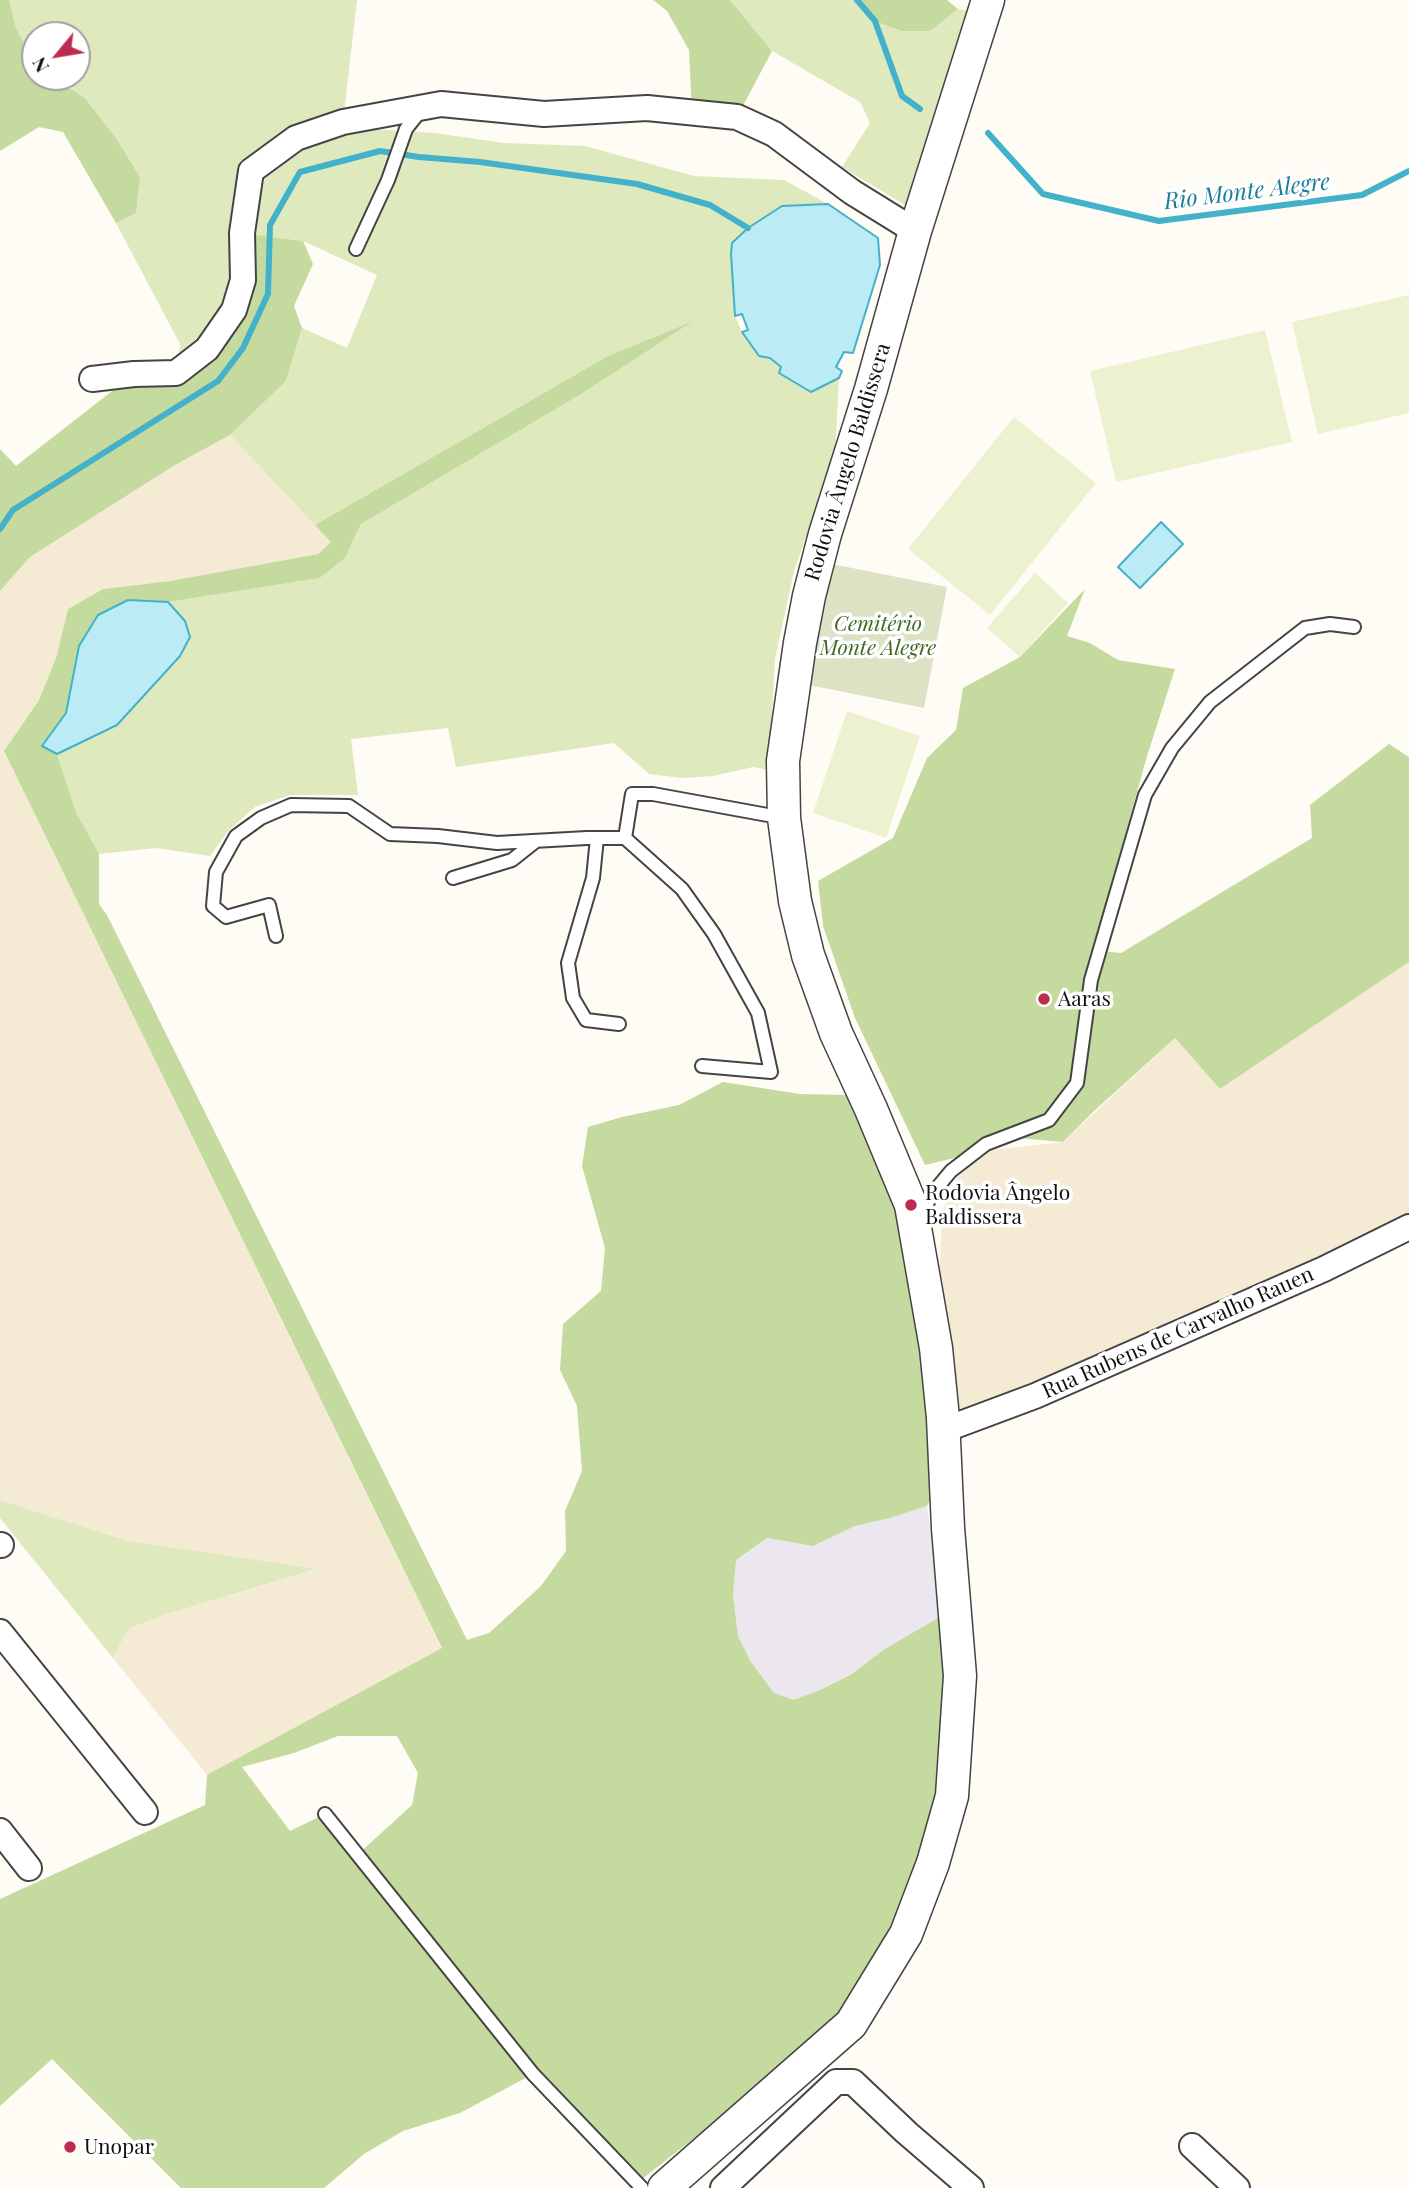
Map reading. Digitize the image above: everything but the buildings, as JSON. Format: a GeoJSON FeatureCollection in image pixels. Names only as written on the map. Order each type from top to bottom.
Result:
{"type":"FeatureCollection","features":[{"type":"Feature","properties":{"kind":"street","name":"Rodovia Ângelo Baldissera"},"geometry":{"type":"LineString","coordinates":[[677,2183],[715,2141],[851,2024],[906,1934],[933,1863],[953,1796],[960,1675],[936,1348],[911,1205],[836,1033],[808,955],[795,901],[784,818],[784,749],[792,685],[809,596],[825,534],[871,389],[915,231],[988,0]]}},
{"type":"Feature","properties":{"kind":"street"},"geometry":{"type":"LineString","coordinates":[[92,379],[176,373],[207,349],[234,310],[243,280],[242,233],[251,171],[296,138],[343,122],[424,107],[441,104],[544,114],[646,108],[737,117],[774,134],[852,191],[915,231]]}},
{"type":"Feature","properties":{"kind":"street","name":"Rua Rubens de Carvalho Rauen"},"geometry":{"type":"LineString","coordinates":[[944,1430],[1048,1390],[1324,1269],[1409,1227]]}},
{"type":"Feature","properties":{"kind":"street"},"geometry":{"type":"LineString","coordinates":[[0,1632],[145,1812]]}},
{"type":"Feature","properties":{"kind":"street"},"geometry":{"type":"LineString","coordinates":[[0,1832],[29,1868]]}},
{"type":"Feature","properties":{"kind":"street"},"geometry":{"type":"LineString","coordinates":[[723,2188],[836,2082],[853,2082],[971,2188]]}},
{"type":"Feature","properties":{"kind":"street"},"geometry":{"type":"LineString","coordinates":[[1192,2146],[1237,2188]]}},
{"type":"Feature","properties":{"kind":"lane"},"geometry":{"type":"LineString","coordinates":[[356,249],[388,180],[406,129],[424,107]]}},
{"type":"Feature","properties":{"kind":"lane"},"geometry":{"type":"LineString","coordinates":[[915,1230],[931,1195],[951,1171],[986,1144],[1049,1120],[1077,1083],[1091,980],[1144,795],[1172,748],[1210,702],[1306,628],[1330,624],[1354,627]]}},
{"type":"Feature","properties":{"kind":"lane"},"geometry":{"type":"LineString","coordinates":[[625,838],[632,794],[653,794],[784,818]]}},
{"type":"Feature","properties":{"kind":"lane"},"geometry":{"type":"LineString","coordinates":[[276,936],[269,905],[226,916],[213,906],[216,872],[236,836],[261,818],[291,805],[349,806],[390,834],[497,843],[625,838],[682,890],[714,934],[758,1013],[771,1072],[702,1066]]}},
{"type":"Feature","properties":{"kind":"lane"},"geometry":{"type":"LineString","coordinates":[[597,838],[593,878],[568,963],[573,999],[586,1020],[619,1024]]}},
{"type":"Feature","properties":{"kind":"lane"},"geometry":{"type":"LineString","coordinates":[[453,878],[512,860],[537,841]]}},
{"type":"Feature","properties":{"kind":"lane"},"geometry":{"type":"LineString","coordinates":[[325,1814],[533,2074],[642,2188]]}},
{"type":"Feature","properties":{"kind":"shaded area"},"geometry":{"type":"Polygon","coordinates":[[[230,435],[332,542],[318,554],[170,581],[103,589],[68,609],[56,658],[39,700],[4,751],[442,1649],[241,1767],[207,1775],[113,1658],[128,1629],[167,1614],[315,1570],[128,1541],[0,1500],[0,591],[30,557],[175,465],[230,435]]]}},
{"type":"Feature","properties":{"kind":"shaded area"},"geometry":{"type":"Polygon","coordinates":[[[1409,962],[1409,1217],[1041,1386],[955,1412],[939,1290],[942,1212],[957,1178],[984,1151],[1063,1142],[1175,1038],[1220,1089],[1409,962]]]}},
{"type":"Feature","properties":{"kind":"shaded area"},"geometry":{"type":"Polygon","coordinates":[[[927,1506],[943,1615],[883,1650],[852,1674],[820,1690],[794,1701],[774,1693],[751,1662],[738,1636],[733,1595],[736,1560],[767,1538],[813,1546],[855,1526],[927,1506]]]}},
{"type":"Feature","properties":{"kind":"green space"},"geometry":{"type":"Polygon","coordinates":[[[0,0],[9,0],[21,37],[21,91],[74,91],[85,98],[116,138],[140,177],[136,213],[116,223],[63,132],[39,127],[0,151],[0,0]]]}},
{"type":"Feature","properties":{"kind":"green space"},"geometry":{"type":"Polygon","coordinates":[[[9,0],[357,0],[343,122],[354,128],[435,133],[504,143],[585,146],[694,176],[784,180],[828,204],[782,206],[748,228],[732,243],[735,316],[742,332],[759,356],[769,358],[810,392],[839,378],[835,455],[794,571],[775,659],[769,770],[753,767],[713,776],[682,778],[649,774],[614,743],[456,767],[448,728],[351,739],[358,795],[290,795],[255,807],[229,830],[210,856],[156,848],[99,854],[76,812],[57,754],[117,725],[180,656],[185,621],[168,602],[320,578],[345,558],[361,524],[578,396],[688,323],[608,356],[315,525],[230,435],[286,381],[302,328],[347,348],[377,275],[303,241],[242,233],[243,280],[176,373],[180,344],[116,223],[136,213],[140,177],[116,138],[85,98],[74,91],[91,91],[91,21],[21,21],[21,37],[9,0]]]}},
{"type":"Feature","properties":{"kind":"green space"},"geometry":{"type":"Polygon","coordinates":[[[653,0],[730,0],[772,51],[737,117],[692,112],[689,50],[667,11],[653,0]]]}},
{"type":"Feature","properties":{"kind":"green space"},"geometry":{"type":"Polygon","coordinates":[[[730,0],[857,0],[875,21],[930,31],[958,9],[972,12],[910,208],[842,167],[870,123],[860,102],[772,51],[730,0]]]}},
{"type":"Feature","properties":{"kind":"green space"},"geometry":{"type":"Polygon","coordinates":[[[857,0],[947,0],[958,9],[930,31],[902,31],[875,21],[857,0]]]}},
{"type":"Feature","properties":{"kind":"green space"},"geometry":{"type":"Polygon","coordinates":[[[242,233],[303,241],[313,264],[294,306],[302,328],[286,381],[230,435],[175,465],[30,557],[0,591],[0,449],[16,466],[134,374],[176,373],[234,310],[242,233]]]}},
{"type":"Feature","properties":{"kind":"green space"},"geometry":{"type":"Polygon","coordinates":[[[1409,295],[1409,413],[1318,434],[1292,322],[1409,295]]]}},
{"type":"Feature","properties":{"kind":"green space"},"geometry":{"type":"Polygon","coordinates":[[[693,321],[578,396],[361,524],[345,558],[320,578],[168,602],[128,600],[79,646],[66,713],[43,746],[57,754],[76,812],[99,854],[99,904],[107,915],[467,1640],[489,1633],[541,1586],[566,1551],[565,1511],[582,1471],[577,1406],[560,1370],[563,1324],[601,1291],[605,1248],[582,1166],[588,1127],[679,1105],[723,1082],[800,1094],[849,1095],[898,1212],[927,1371],[934,1492],[927,1506],[855,1526],[813,1546],[767,1538],[736,1560],[733,1595],[738,1636],[751,1662],[774,1693],[794,1700],[852,1674],[883,1650],[943,1615],[946,1635],[939,1793],[920,1858],[891,1927],[836,2016],[707,2128],[637,2183],[533,2074],[460,2113],[403,2131],[364,2154],[324,2188],[181,2188],[52,2059],[0,2106],[0,1899],[205,1805],[207,1775],[442,1648],[4,751],[39,700],[56,658],[68,609],[103,589],[170,581],[318,554],[331,542],[315,525],[608,356],[693,321]],[[338,1736],[294,1753],[242,1767],[290,1831],[325,1814],[357,1855],[412,1805],[418,1773],[397,1736],[338,1736]]]}},
{"type":"Feature","properties":{"kind":"green space"},"geometry":{"type":"Polygon","coordinates":[[[1265,330],[1292,442],[1116,482],[1090,371],[1265,330]]]}},
{"type":"Feature","properties":{"kind":"green space"},"geometry":{"type":"Polygon","coordinates":[[[1014,417],[1096,483],[990,615],[908,549],[1014,417]]]}},
{"type":"Feature","properties":{"kind":"green space","name":"Cemitério Monte Alegre"},"geometry":{"type":"Polygon","coordinates":[[[832,564],[947,587],[924,708],[809,685],[832,564]]]}},
{"type":"Feature","properties":{"kind":"green space"},"geometry":{"type":"Polygon","coordinates":[[[1035,573],[1068,603],[1020,657],[987,628],[1035,573]]]}},
{"type":"Feature","properties":{"kind":"green space"},"geometry":{"type":"Polygon","coordinates":[[[1085,589],[1067,636],[1090,643],[1118,660],[1175,669],[1147,756],[1093,950],[1121,953],[1312,838],[1310,805],[1389,744],[1409,757],[1409,962],[1220,1089],[1175,1038],[1063,1142],[1018,1138],[984,1151],[925,1165],[855,1018],[823,926],[818,881],[893,838],[927,758],[956,730],[963,688],[1020,657],[1085,589]]]}},
{"type":"Feature","properties":{"kind":"green space"},"geometry":{"type":"Polygon","coordinates":[[[847,711],[920,736],[886,838],[813,813],[847,711]]]}},
{"type":"Feature","properties":{"kind":"green space"},"geometry":{"type":"Polygon","coordinates":[[[0,1500],[128,1541],[317,1569],[167,1614],[128,1629],[113,1658],[0,1518],[0,1500]]]}},
{"type":"Feature","properties":{"kind":"water"},"geometry":{"type":"Polygon","coordinates":[[[828,204],[878,238],[880,265],[853,353],[844,352],[836,367],[842,371],[839,378],[811,392],[779,373],[781,367],[770,358],[759,356],[742,332],[748,330],[742,314],[735,316],[731,254],[732,243],[748,228],[782,206],[828,204]]]}},
{"type":"Feature","properties":{"kind":"water"},"geometry":{"type":"Polygon","coordinates":[[[1161,522],[1183,544],[1140,588],[1118,567],[1161,522]]]}},
{"type":"Feature","properties":{"kind":"water"},"geometry":{"type":"Polygon","coordinates":[[[128,600],[168,602],[185,621],[190,637],[180,656],[117,725],[57,754],[42,746],[66,713],[79,646],[98,615],[128,600]]]}},
{"type":"Feature","properties":{"kind":"waterway","name":"Rio Monte Alegre"},"geometry":{"type":"LineString","coordinates":[[857,0],[875,21],[902,96],[920,109]]}},
{"type":"Feature","properties":{"kind":"waterway","name":"Rio Monte Alegre"},"geometry":{"type":"LineString","coordinates":[[988,133],[1043,194],[1159,221],[1362,195],[1409,171]]}},
{"type":"Feature","properties":{"kind":"waterway"},"geometry":{"type":"LineString","coordinates":[[0,529],[13,510],[218,381],[243,348],[268,294],[270,225],[300,172],[380,151],[480,162],[637,184],[710,205],[748,228]]}},
{"type":"Feature","properties":{"kind":"place","name":"Aaras"},"geometry":{"type":"Point","coordinates":[1044,999]}},
{"type":"Feature","properties":{"kind":"place","name":"Rodovia Ângelo Baldissera"},"geometry":{"type":"Point","coordinates":[911,1205]}},
{"type":"Feature","properties":{"kind":"place","name":"Unopar"},"geometry":{"type":"Point","coordinates":[70,2147]}}]}
